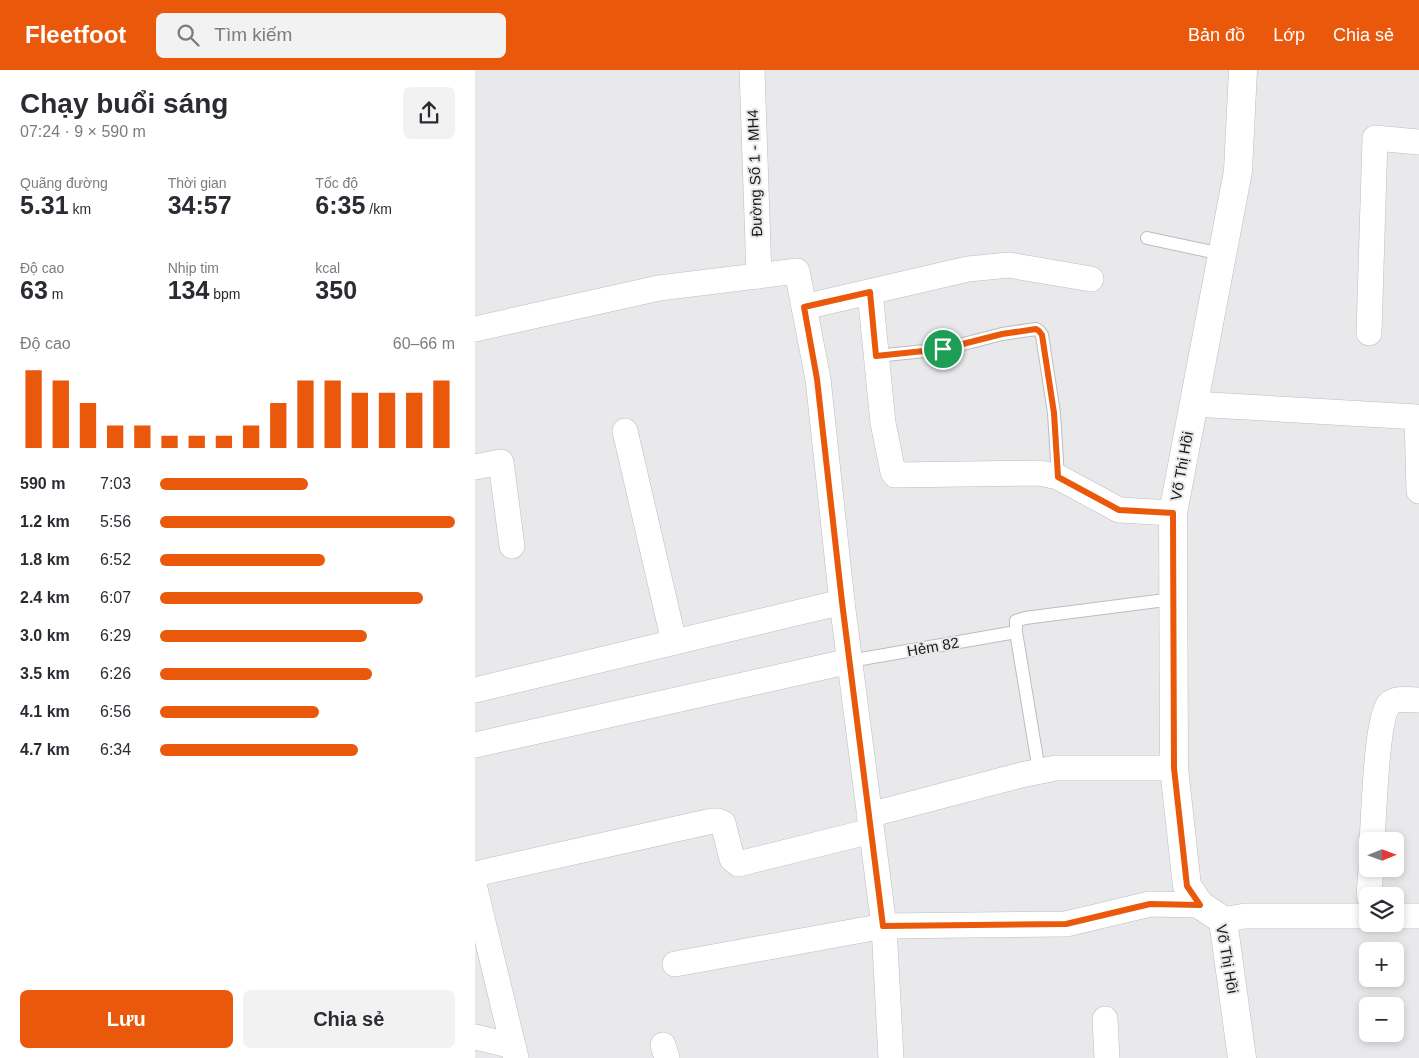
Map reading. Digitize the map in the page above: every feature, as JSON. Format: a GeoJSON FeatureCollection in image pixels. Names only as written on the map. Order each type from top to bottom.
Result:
{"type":"FeatureCollection","features":[{"type":"Feature","properties":{"kind":"street","name":"Đường Số 1 - MH4"},"geometry":{"type":"LineString","coordinates":[[752,70],[759,276]]}},
{"type":"Feature","properties":{"kind":"street","name":"Võ Thị Hồi"},"geometry":{"type":"LineString","coordinates":[[1242,1058],[1223,920],[1200,905],[1187,886],[1174,768],[1173,513],[1238,171],[1243,70]]}},
{"type":"Feature","properties":{"kind":"street"},"geometry":{"type":"LineString","coordinates":[[1369,333],[1375,138],[1419,142]]}},
{"type":"Feature","properties":{"kind":"street"},"geometry":{"type":"LineString","coordinates":[[804,307],[968,269],[1009,265],[1091,278]]}},
{"type":"Feature","properties":{"kind":"street"},"geometry":{"type":"LineString","coordinates":[[475,329],[659,288],[797,271],[817,379],[842,602],[883,926],[891,1058]]}},
{"type":"Feature","properties":{"kind":"street"},"geometry":{"type":"LineString","coordinates":[[870,292],[883,422],[895,475],[1039,473],[1058,477],[1119,510],[1173,513]]}},
{"type":"Feature","properties":{"kind":"street"},"geometry":{"type":"LineString","coordinates":[[1193,404],[1417,418],[1419,491]]}},
{"type":"Feature","properties":{"kind":"street"},"geometry":{"type":"LineString","coordinates":[[625,431],[674,642]]}},
{"type":"Feature","properties":{"kind":"street"},"geometry":{"type":"LineString","coordinates":[[475,467],[501,462],[512,546]]}},
{"type":"Feature","properties":{"kind":"street"},"geometry":{"type":"LineString","coordinates":[[475,690],[842,602]]}},
{"type":"Feature","properties":{"kind":"street"},"geometry":{"type":"LineString","coordinates":[[475,745],[850,661]]}},
{"type":"Feature","properties":{"kind":"street"},"geometry":{"type":"LineString","coordinates":[[1373,832],[1380,737],[1387,707],[1393,701],[1419,700]]}},
{"type":"Feature","properties":{"kind":"street"},"geometry":{"type":"LineString","coordinates":[[475,874],[716,821],[721,822],[724,826],[732,860],[738,864],[1039,771],[1069,767],[1174,768]]}},
{"type":"Feature","properties":{"kind":"street"},"geometry":{"type":"LineString","coordinates":[[477,902],[515,1052]]}},
{"type":"Feature","properties":{"kind":"street"},"geometry":{"type":"LineString","coordinates":[[675,964],[883,926],[1066,924],[1150,904],[1200,905]]}},
{"type":"Feature","properties":{"kind":"street"},"geometry":{"type":"LineString","coordinates":[[1223,920],[1245,916],[1359,916]]}},
{"type":"Feature","properties":{"kind":"street"},"geometry":{"type":"LineString","coordinates":[[1404,916],[1419,916]]}},
{"type":"Feature","properties":{"kind":"street"},"geometry":{"type":"LineString","coordinates":[[1105,1019],[1107,1058]]}},
{"type":"Feature","properties":{"kind":"street"},"geometry":{"type":"LineString","coordinates":[[475,1037],[515,1052]]}},
{"type":"Feature","properties":{"kind":"lane"},"geometry":{"type":"LineString","coordinates":[[1147,238],[1222,254]]}},
{"type":"Feature","properties":{"kind":"lane"},"geometry":{"type":"LineString","coordinates":[[876,356],[943,349],[1002,334],[1036,329],[1042,335],[1054,413],[1058,477]]}},
{"type":"Feature","properties":{"kind":"lane"},"geometry":{"type":"LineString","coordinates":[[1039,771],[1016,632],[1016,621],[1025,618],[1173,599]]}},
{"type":"Feature","properties":{"kind":"lane","name":"Hẻm 82"},"geometry":{"type":"LineString","coordinates":[[850,661],[1016,632]]}},
{"type":"Feature","properties":{"kind":"route"},"geometry":{"type":"LineString","coordinates":[[870,292],[876,356],[943,349],[1002,334],[1036,329],[1039,331],[1042,335],[1054,413],[1058,477],[1119,510],[1173,513],[1174,768],[1187,886],[1200,905],[1150,904],[1066,924],[883,926],[842,602],[817,379],[804,307],[870,292]]}}]}
